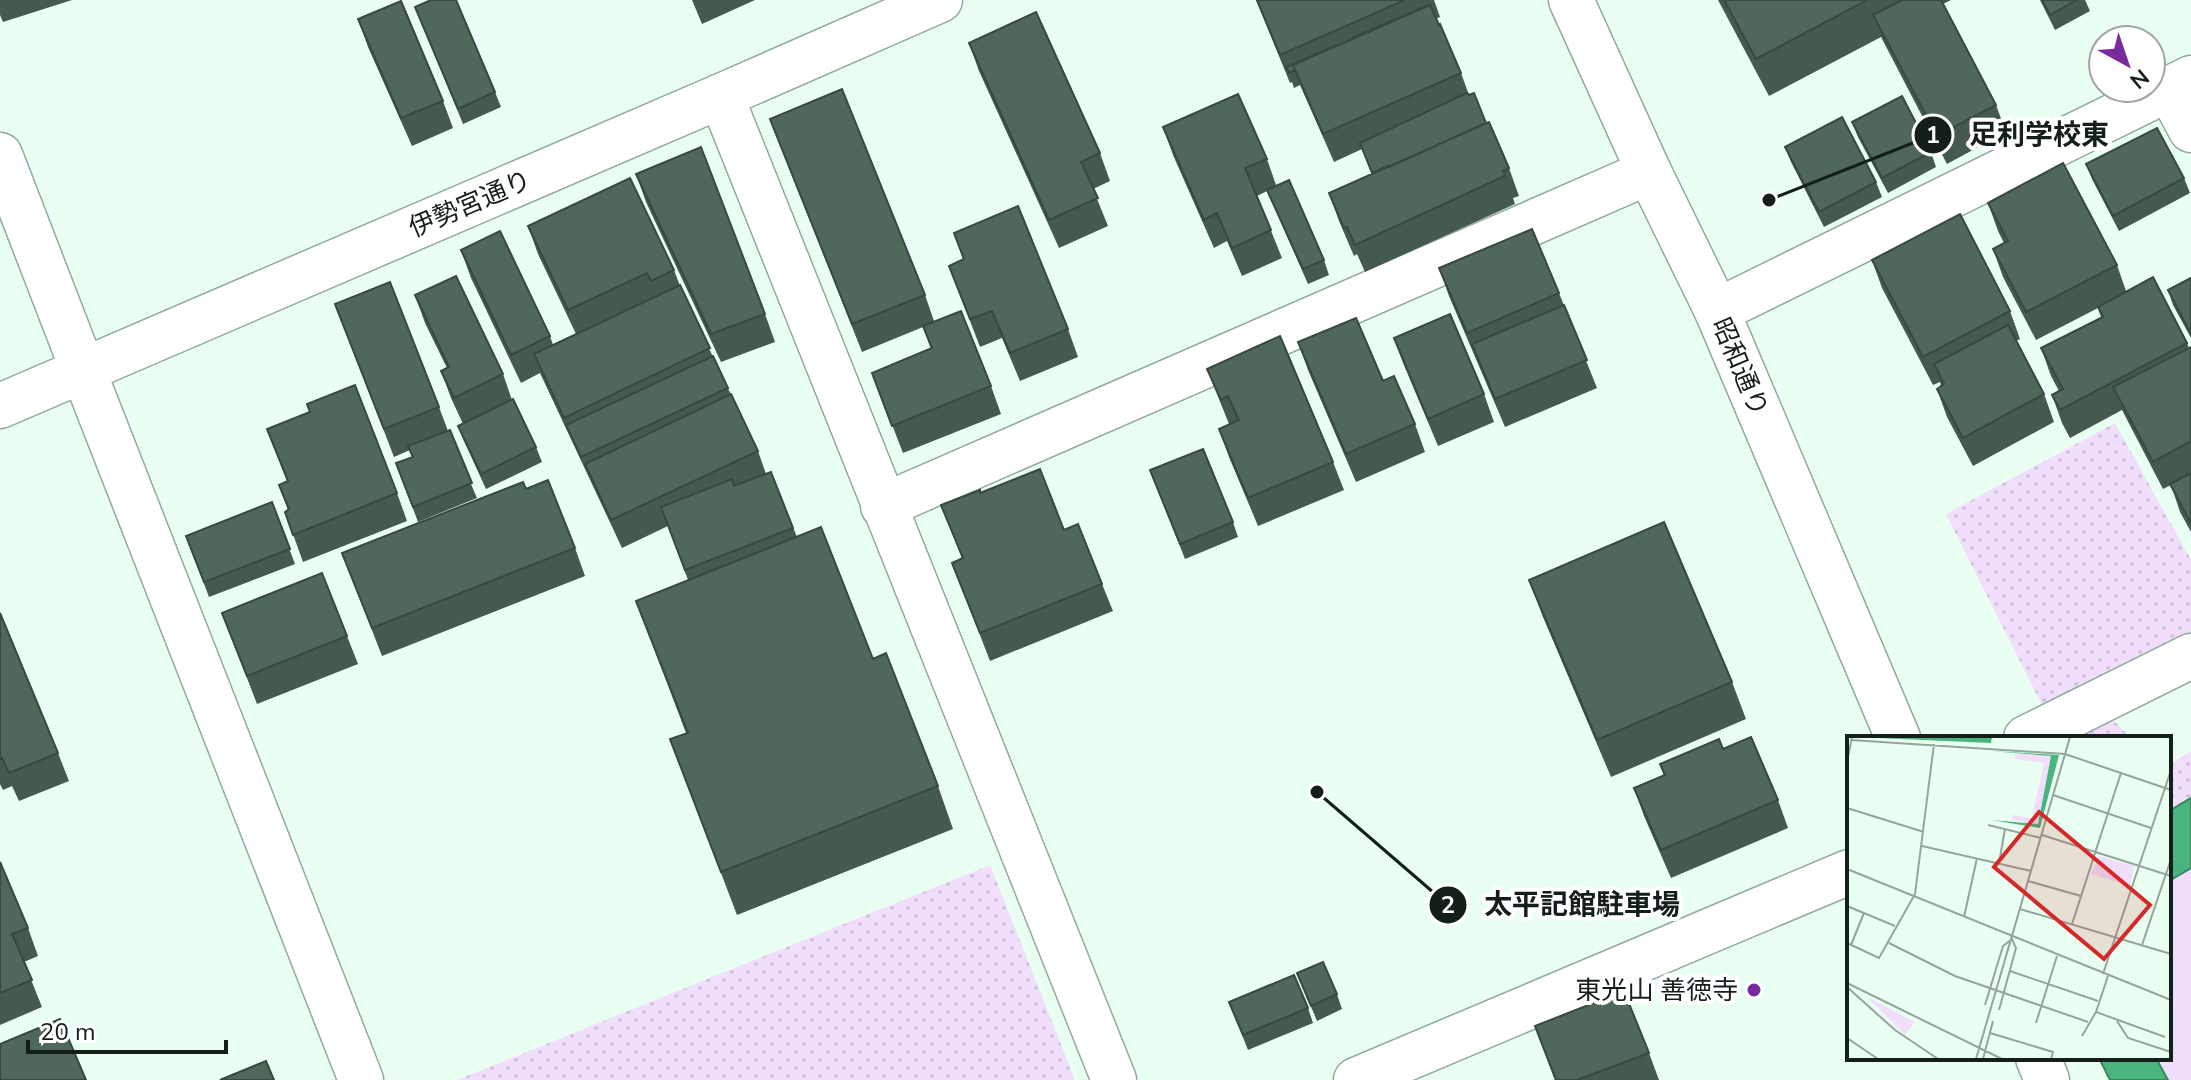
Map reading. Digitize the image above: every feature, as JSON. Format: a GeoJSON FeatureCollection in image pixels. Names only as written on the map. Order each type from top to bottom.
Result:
{"type":"FeatureCollection","features":[{"type":"Feature","properties":{"kind":"main road","name":"伊勢宮通り"},"geometry":{"type":"LineString","coordinates":[[0,406],[940,0]]}},
{"type":"Feature","properties":{"kind":"main road","name":"昭和通り"},"geometry":{"type":"LineString","coordinates":[[1571,0],[1649,172],[1717,311],[1897,736]]}},
{"type":"Feature","properties":{"kind":"main road"},"geometry":{"type":"LineString","coordinates":[[1717,311],[2180,83],[2191,130]]}},
{"type":"Feature","properties":{"kind":"main road"},"geometry":{"type":"LineString","coordinates":[[721,96],[1114,1080]]}},
{"type":"Feature","properties":{"kind":"main road"},"geometry":{"type":"LineString","coordinates":[[0,155],[361,1080]]}},
{"type":"Feature","properties":{"kind":"main road"},"geometry":{"type":"LineString","coordinates":[[883,506],[1649,172]]}},
{"type":"Feature","properties":{"kind":"main road"},"geometry":{"type":"LineString","coordinates":[[2030,736],[2191,656]]}},
{"type":"Feature","properties":{"kind":"main road"},"geometry":{"type":"LineString","coordinates":[[1356,1080],[1847,873]]}},
{"type":"Feature","properties":{"kind":"main road"},"geometry":{"type":"LineString","coordinates":[[2039,1060],[2047,1080]]}},
{"type":"Feature","properties":{"kind":"shaded area"},"geometry":{"type":"Polygon","coordinates":[[[2115,423],[2191,560],[2191,638],[2046,713],[1946,514],[2115,423]]]}},
{"type":"Feature","properties":{"kind":"shaded area"},"geometry":{"type":"Polygon","coordinates":[[[2112,719],[2129,736],[2067,736],[2112,719]]]}},
{"type":"Feature","properties":{"kind":"shaded area"},"geometry":{"type":"Polygon","coordinates":[[[2191,751],[2191,798],[2171,810],[2171,764],[2191,751]]]}},
{"type":"Feature","properties":{"kind":"shaded area"},"geometry":{"type":"Polygon","coordinates":[[[2191,798],[2191,868],[2171,880],[2171,810],[2191,798]]]}},
{"type":"Feature","properties":{"kind":"shaded area"},"geometry":{"type":"Polygon","coordinates":[[[990,865],[1075,1080],[457,1080],[990,865]]]}},
{"type":"Feature","properties":{"kind":"shaded area"},"geometry":{"type":"Polygon","coordinates":[[[2191,868],[2191,1080],[2168,1080],[2157,1060],[2171,1060],[2171,880],[2191,868]]]}},
{"type":"Feature","properties":{"kind":"shaded area"},"geometry":{"type":"Polygon","coordinates":[[[2100,1060],[2157,1060],[2168,1080],[2110,1080],[2100,1060]]]}},
{"type":"Feature","properties":{"kind":"building"},"geometry":{"type":"Polygon","coordinates":[[[431,0],[456,0],[495,92],[458,109],[415,7],[431,0]]]}},
{"type":"Feature","properties":{"kind":"building"},"geometry":{"type":"Polygon","coordinates":[[[1257,0],[1405,0],[1280,55],[1257,0]]]}},
{"type":"Feature","properties":{"kind":"building"},"geometry":{"type":"Polygon","coordinates":[[[1724,0],[1867,0],[1756,59],[1724,0]]]}},
{"type":"Feature","properties":{"kind":"building"},"geometry":{"type":"Polygon","coordinates":[[[1902,0],[1941,0],[1996,105],[1937,136],[1873,15],[1902,0]]]}},
{"type":"Feature","properties":{"kind":"building"},"geometry":{"type":"Polygon","coordinates":[[[2042,0],[2077,0],[2050,15],[2042,0]]]}},
{"type":"Feature","properties":{"kind":"building"},"geometry":{"type":"Polygon","coordinates":[[[401,1],[443,101],[401,118],[358,19],[401,1]]]}},
{"type":"Feature","properties":{"kind":"building"},"geometry":{"type":"Polygon","coordinates":[[[1430,5],[1461,73],[1323,134],[1293,65],[1430,5]]]}},
{"type":"Feature","properties":{"kind":"building"},"geometry":{"type":"Polygon","coordinates":[[[1036,12],[1100,153],[1081,162],[1098,198],[1049,220],[969,43],[1036,12]]]}},
{"type":"Feature","properties":{"kind":"building"},"geometry":{"type":"Polygon","coordinates":[[[1337,45],[1293,65],[1295,70],[1289,73],[1286,67],[1337,45]]]}},
{"type":"Feature","properties":{"kind":"building"},"geometry":{"type":"Polygon","coordinates":[[[842,89],[925,295],[852,324],[770,119],[842,89]]]}},
{"type":"Feature","properties":{"kind":"building"},"geometry":{"type":"Polygon","coordinates":[[[1467,93],[1474,93],[1486,123],[1372,173],[1360,143],[1467,93]]]}},
{"type":"Feature","properties":{"kind":"building"},"geometry":{"type":"Polygon","coordinates":[[[1238,94],[1267,159],[1245,168],[1271,230],[1232,248],[1217,213],[1204,220],[1163,127],[1238,94]]]}},
{"type":"Feature","properties":{"kind":"building"},"geometry":{"type":"Polygon","coordinates":[[[1902,96],[1931,152],[1882,178],[1852,122],[1902,96]]]}},
{"type":"Feature","properties":{"kind":"building"},"geometry":{"type":"Polygon","coordinates":[[[1842,117],[1876,182],[1819,212],[1785,147],[1842,117]]]}},
{"type":"Feature","properties":{"kind":"building"},"geometry":{"type":"Polygon","coordinates":[[[1489,122],[1509,168],[1503,171],[1505,176],[1355,245],[1329,193],[1489,122]]]}},
{"type":"Feature","properties":{"kind":"building"},"geometry":{"type":"Polygon","coordinates":[[[2157,128],[2184,178],[2113,216],[2086,164],[2157,128]]]}},
{"type":"Feature","properties":{"kind":"building"},"geometry":{"type":"Polygon","coordinates":[[[701,147],[765,314],[711,334],[636,174],[701,147]]]}},
{"type":"Feature","properties":{"kind":"building"},"geometry":{"type":"Polygon","coordinates":[[[2063,163],[2117,265],[2026,312],[1993,249],[2008,241],[1988,203],[2063,163]]]}},
{"type":"Feature","properties":{"kind":"building"},"geometry":{"type":"Polygon","coordinates":[[[630,178],[674,270],[651,281],[647,273],[568,310],[528,226],[630,178]]]}},
{"type":"Feature","properties":{"kind":"building"},"geometry":{"type":"Polygon","coordinates":[[[1289,180],[1324,260],[1303,269],[1267,190],[1289,180]]]}},
{"type":"Feature","properties":{"kind":"building"},"geometry":{"type":"Polygon","coordinates":[[[1018,206],[1068,329],[1010,353],[992,311],[970,319],[949,266],[964,259],[954,233],[1018,206]]]}},
{"type":"Feature","properties":{"kind":"building"},"geometry":{"type":"Polygon","coordinates":[[[1960,214],[2010,311],[1923,357],[1872,260],[1960,214]]]}},
{"type":"Feature","properties":{"kind":"building"},"geometry":{"type":"Polygon","coordinates":[[[1532,229],[1559,293],[1467,333],[1439,268],[1532,229]]]}},
{"type":"Feature","properties":{"kind":"building"},"geometry":{"type":"Polygon","coordinates":[[[500,231],[550,336],[511,355],[461,250],[500,231]]]}},
{"type":"Feature","properties":{"kind":"building"},"geometry":{"type":"Polygon","coordinates":[[[456,276],[503,374],[454,398],[441,371],[449,367],[415,295],[456,276]]]}},
{"type":"Feature","properties":{"kind":"building"},"geometry":{"type":"Polygon","coordinates":[[[2153,277],[2187,343],[2060,410],[2052,395],[2063,389],[2041,348],[2103,317],[2098,307],[2153,277]]]}},
{"type":"Feature","properties":{"kind":"building"},"geometry":{"type":"Polygon","coordinates":[[[2191,278],[2191,334],[2168,290],[2191,278]]]}},
{"type":"Feature","properties":{"kind":"building"},"geometry":{"type":"Polygon","coordinates":[[[390,282],[439,407],[384,429],[335,304],[390,282]]]}},
{"type":"Feature","properties":{"kind":"building"},"geometry":{"type":"Polygon","coordinates":[[[680,285],[710,348],[564,418],[534,354],[680,285]]]}},
{"type":"Feature","properties":{"kind":"building"},"geometry":{"type":"Polygon","coordinates":[[[1564,305],[1587,360],[1495,399],[1472,344],[1564,305]]]}},
{"type":"Feature","properties":{"kind":"building"},"geometry":{"type":"Polygon","coordinates":[[[961,311],[991,386],[892,426],[872,373],[932,348],[923,326],[961,311]]]}},
{"type":"Feature","properties":{"kind":"building"},"geometry":{"type":"Polygon","coordinates":[[[1450,314],[1484,394],[1428,419],[1394,338],[1450,314]]]}},
{"type":"Feature","properties":{"kind":"building"},"geometry":{"type":"Polygon","coordinates":[[[1356,318],[1383,381],[1394,376],[1415,424],[1346,454],[1298,342],[1356,318]]]}},
{"type":"Feature","properties":{"kind":"building"},"geometry":{"type":"Polygon","coordinates":[[[2008,325],[2044,394],[1963,438],[1937,389],[1944,384],[1934,364],[2008,325]]]}},
{"type":"Feature","properties":{"kind":"building"},"geometry":{"type":"Polygon","coordinates":[[[1280,336],[1333,462],[1248,498],[1219,429],[1239,420],[1228,396],[1221,400],[1207,369],[1280,336]]]}},
{"type":"Feature","properties":{"kind":"building"},"geometry":{"type":"Polygon","coordinates":[[[2191,347],[2191,441],[2153,462],[2113,387],[2191,347]]]}},
{"type":"Feature","properties":{"kind":"building"},"geometry":{"type":"Polygon","coordinates":[[[713,356],[728,388],[581,457],[566,425],[713,356]]]}},
{"type":"Feature","properties":{"kind":"building"},"geometry":{"type":"Polygon","coordinates":[[[355,385],[397,493],[293,535],[285,512],[289,509],[279,485],[288,481],[267,429],[310,412],[307,404],[355,385]]]}},
{"type":"Feature","properties":{"kind":"building"},"geometry":{"type":"Polygon","coordinates":[[[731,394],[758,451],[611,520],[585,464],[731,394]]]}},
{"type":"Feature","properties":{"kind":"building"},"geometry":{"type":"Polygon","coordinates":[[[513,399],[536,447],[481,474],[458,426],[513,399]]]}},
{"type":"Feature","properties":{"kind":"building"},"geometry":{"type":"Polygon","coordinates":[[[450,430],[472,483],[413,507],[396,463],[413,457],[408,446],[450,430]]]}},
{"type":"Feature","properties":{"kind":"building"},"geometry":{"type":"Polygon","coordinates":[[[1203,449],[1233,522],[1180,544],[1150,470],[1203,449]]]}},
{"type":"Feature","properties":{"kind":"building"},"geometry":{"type":"Polygon","coordinates":[[[1040,469],[1064,530],[1078,524],[1102,584],[980,633],[952,563],[963,558],[941,505],[1040,469]]]}},
{"type":"Feature","properties":{"kind":"building"},"geometry":{"type":"Polygon","coordinates":[[[771,472],[793,528],[685,570],[661,507],[732,479],[734,486],[771,472]]]}},
{"type":"Feature","properties":{"kind":"building"},"geometry":{"type":"Polygon","coordinates":[[[2191,473],[2191,523],[2170,484],[2191,473]]]}},
{"type":"Feature","properties":{"kind":"building"},"geometry":{"type":"Polygon","coordinates":[[[548,480],[575,548],[372,628],[342,553],[523,482],[526,489],[548,480]]]}},
{"type":"Feature","properties":{"kind":"building"},"geometry":{"type":"Polygon","coordinates":[[[272,502],[290,549],[204,582],[186,536],[272,502]]]}},
{"type":"Feature","properties":{"kind":"building"},"geometry":{"type":"Polygon","coordinates":[[[1664,522],[1732,682],[1597,740],[1529,580],[1664,522]]]}},
{"type":"Feature","properties":{"kind":"building"},"geometry":{"type":"Polygon","coordinates":[[[821,527],[873,659],[886,653],[938,786],[721,872],[670,739],[688,733],[636,601],[821,527]]]}},
{"type":"Feature","properties":{"kind":"building"},"geometry":{"type":"Polygon","coordinates":[[[322,573],[347,636],[247,676],[222,613],[322,573]]]}},
{"type":"Feature","properties":{"kind":"building"},"geometry":{"type":"Polygon","coordinates":[[[0,613],[58,753],[9,773],[0,759],[0,613]]]}},
{"type":"Feature","properties":{"kind":"building"},"geometry":{"type":"Polygon","coordinates":[[[1751,737],[1778,800],[1661,850],[1634,788],[1665,775],[1660,764],[1719,739],[1723,749],[1751,737]]]}},
{"type":"Feature","properties":{"kind":"building"},"geometry":{"type":"Polygon","coordinates":[[[0,862],[28,928],[12,934],[32,980],[0,993],[0,862]]]}},
{"type":"Feature","properties":{"kind":"building"},"geometry":{"type":"Polygon","coordinates":[[[1323,962],[1337,994],[1311,1006],[1297,973],[1323,962]]]}},
{"type":"Feature","properties":{"kind":"building"},"geometry":{"type":"Polygon","coordinates":[[[1294,975],[1308,1008],[1243,1035],[1229,1002],[1294,975]]]}},
{"type":"Feature","properties":{"kind":"building"},"geometry":{"type":"Polygon","coordinates":[[[1624,991],[1649,1053],[1577,1080],[1556,1080],[1535,1026],[1624,991]]]}},
{"type":"Feature","properties":{"kind":"building"},"geometry":{"type":"Polygon","coordinates":[[[60,1019],[86,1080],[0,1080],[0,1044],[60,1019]]]}},
{"type":"Feature","properties":{"kind":"building"},"geometry":{"type":"Polygon","coordinates":[[[266,1061],[274,1080],[220,1080],[266,1061]]]}},
{"type":"Feature","properties":{"kind":"place","name":"足利学校東"},"geometry":{"type":"Point","coordinates":[1769,200]}},
{"type":"Feature","properties":{"kind":"place","name":"太平記館駐車場"},"geometry":{"type":"Point","coordinates":[1317,792]}},
{"type":"Feature","properties":{"kind":"place","name":"東光山 善徳寺"},"geometry":{"type":"Point","coordinates":[1754,990]}}]}
